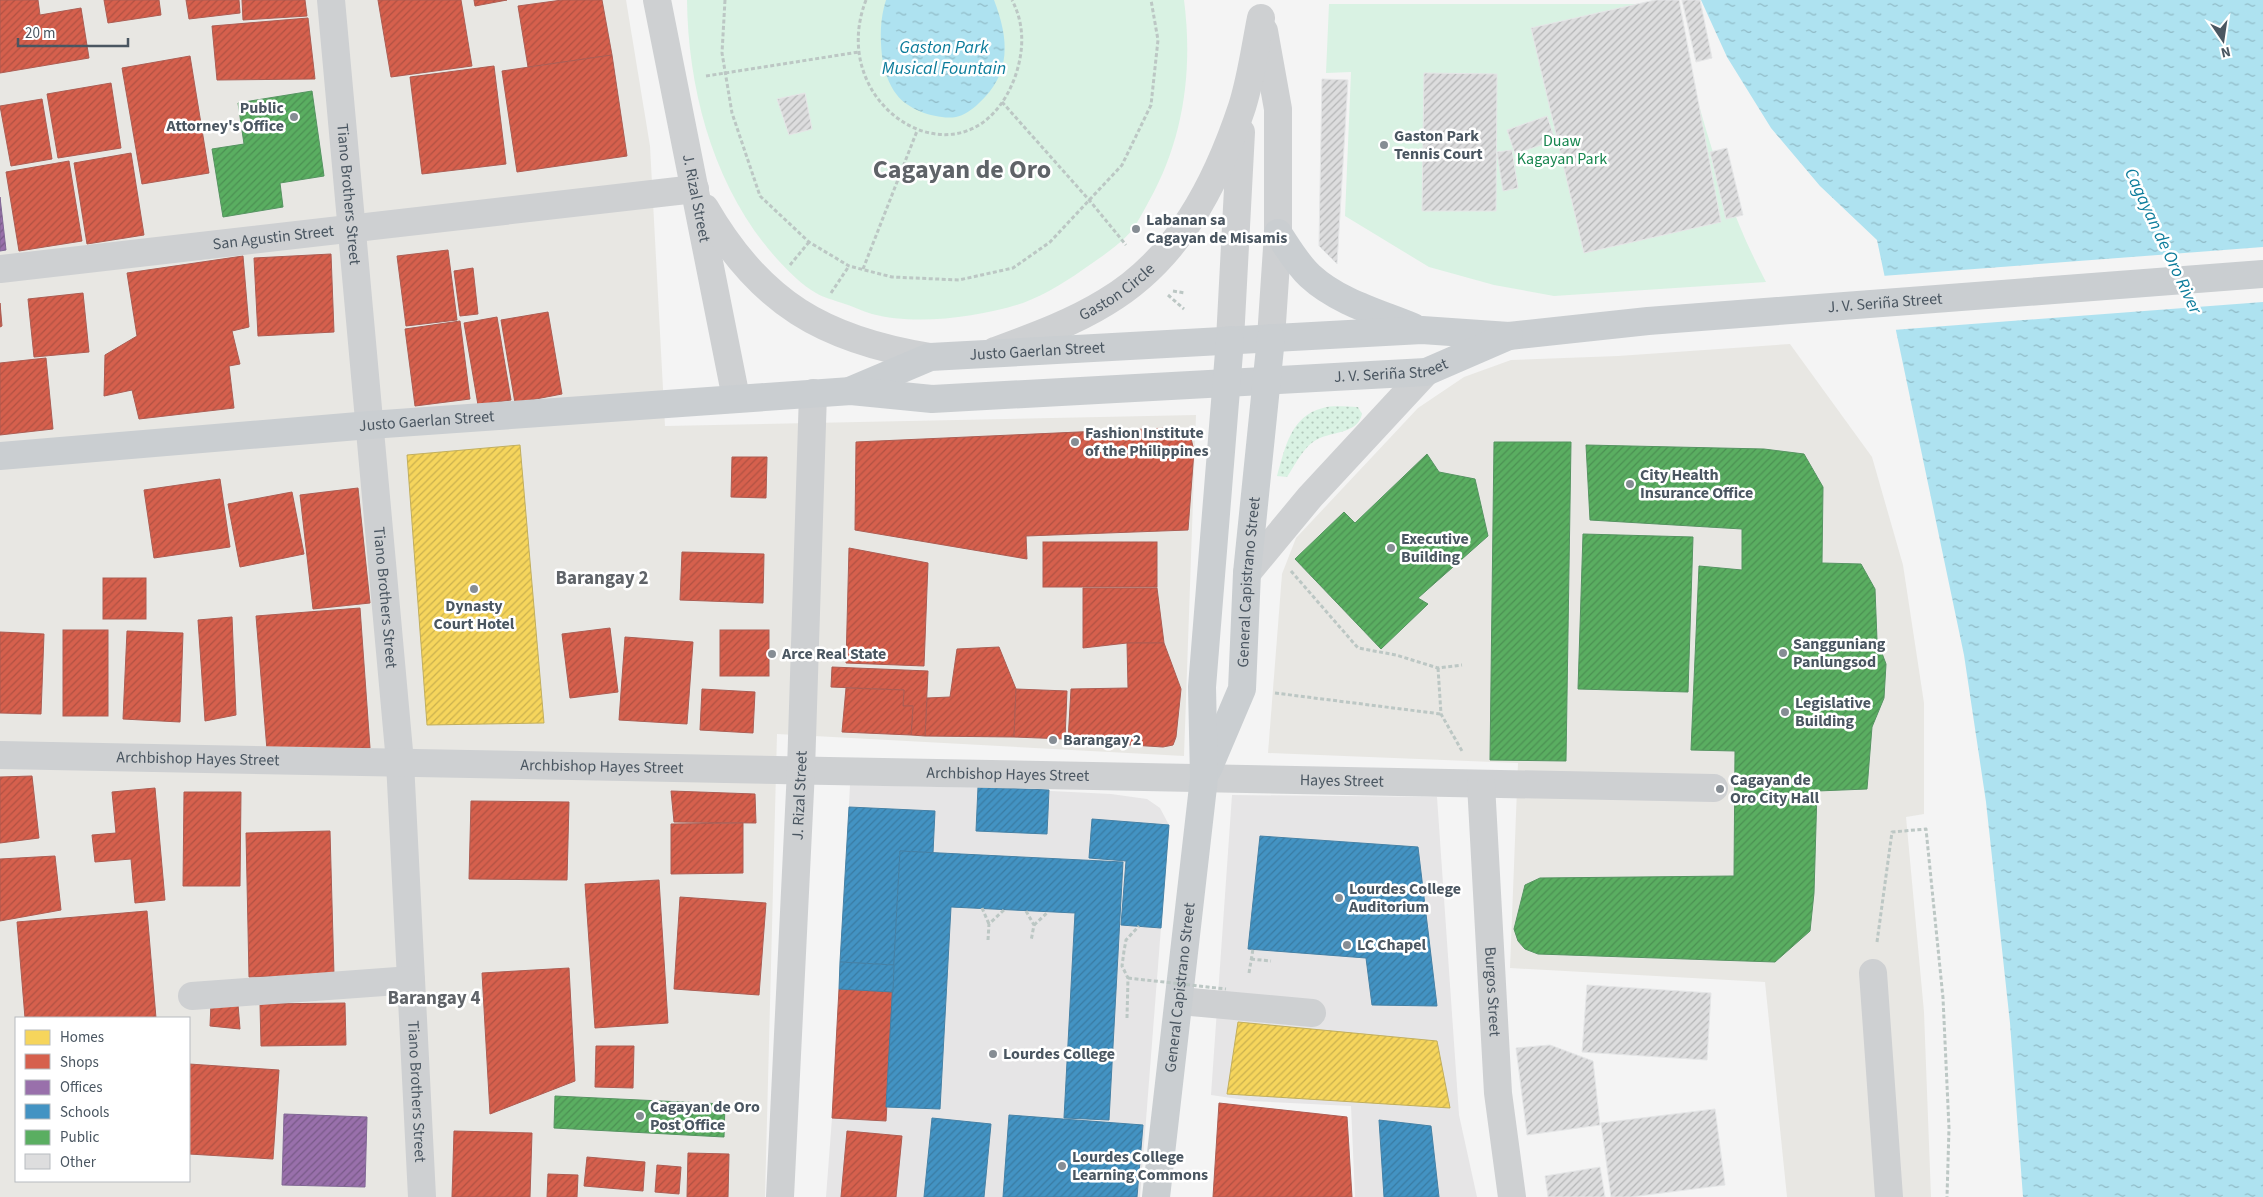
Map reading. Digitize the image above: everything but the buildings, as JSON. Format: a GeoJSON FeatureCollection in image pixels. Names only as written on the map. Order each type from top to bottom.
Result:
{"type":"FeatureCollection","features":[{"type":"Feature","properties":{"kind":"main road"},"geometry":{"type":"LineString","coordinates":[[1278,233],[1295,260],[1311,277],[1346,300],[1422,330]]}},
{"type":"Feature","properties":{"kind":"main road","name":"J. V. Seriña Street"},"geometry":{"type":"LineString","coordinates":[[1230,340],[1422,330],[1508,336],[1648,321],[2263,274]]}},
{"type":"Feature","properties":{"kind":"main road","name":"J. V. Seriña Street"},"geometry":{"type":"LineString","coordinates":[[1228,382],[1426,372],[1508,336]]}},
{"type":"Feature","properties":{"kind":"main road","name":"General Capistrano Street"},"geometry":{"type":"LineString","coordinates":[[1204,778],[1242,689],[1247,573],[1271,338]]}},
{"type":"Feature","properties":{"kind":"main road","name":"Justo Gaerlan Street"},"geometry":{"type":"LineString","coordinates":[[851,391],[930,357],[1230,340]]}},
{"type":"Feature","properties":{"kind":"main road","name":"General Capistrano Street"},"geometry":{"type":"LineString","coordinates":[[1156,1197],[1166,1100],[1180,1001],[1204,778],[1202,687],[1230,340]]}},
{"type":"Feature","properties":{"kind":"main road","name":"Justo Gaerlan Street"},"geometry":{"type":"LineString","coordinates":[[1,457],[370,426],[813,393],[851,391],[932,399],[1228,382]]}},
{"type":"Feature","properties":{"kind":"street","name":"Tiano Brothers Street"},"geometry":{"type":"LineString","coordinates":[[331,0],[400,762],[422,1197]]}},
{"type":"Feature","properties":{"kind":"street","name":"J. Rizal Street"},"geometry":{"type":"LineString","coordinates":[[658,2],[736,398]]}},
{"type":"Feature","properties":{"kind":"street","name":"Gaston Circle"},"geometry":{"type":"LineString","coordinates":[[1230,340],[1243,106],[1260,9]]}},
{"type":"Feature","properties":{"kind":"street","name":"Gaston Circle"},"geometry":{"type":"LineString","coordinates":[[1260,9],[1278,109],[1278,233],[1271,338]]}},
{"type":"Feature","properties":{"kind":"street","name":"Gaston Circle"},"geometry":{"type":"LineString","coordinates":[[992,353],[1053,329],[1099,306],[1147,272],[1171,248],[1195,214],[1215,179],[1243,106]]}},
{"type":"Feature","properties":{"kind":"street","name":"San Agustin Street"},"geometry":{"type":"LineString","coordinates":[[0,269],[695,189]]}},
{"type":"Feature","properties":{"kind":"street"},"geometry":{"type":"LineString","coordinates":[[695,189],[721,234],[769,290],[789,306],[813,321],[856,341],[888,350],[930,357]]}},
{"type":"Feature","properties":{"kind":"street"},"geometry":{"type":"LineString","coordinates":[[1247,573],[1310,497],[1426,372]]}},
{"type":"Feature","properties":{"kind":"street","name":"J. Rizal Street"},"geometry":{"type":"LineString","coordinates":[[780,1197],[801,770],[813,393]]}},
{"type":"Feature","properties":{"kind":"street","name":"Archbishop Hayes Street"},"geometry":{"type":"LineString","coordinates":[[0,755],[1204,778]]}},
{"type":"Feature","properties":{"kind":"street","name":"Hayes Street"},"geometry":{"type":"LineString","coordinates":[[1204,778],[1714,788]]}},
{"type":"Feature","properties":{"kind":"street","name":"Burgos Street"},"geometry":{"type":"LineString","coordinates":[[1481,784],[1498,1093],[1512,1197]]}},
{"type":"Feature","properties":{"kind":"street"},"geometry":{"type":"LineString","coordinates":[[1873,973],[1889,1197]]}},
{"type":"Feature","properties":{"kind":"street"},"geometry":{"type":"LineString","coordinates":[[192,996],[411,980]]}},
{"type":"Feature","properties":{"kind":"street"},"geometry":{"type":"LineString","coordinates":[[1180,1001],[1312,1013]]}},
{"type":"Feature","properties":{"kind":"path"},"geometry":{"type":"LineString","coordinates":[[725,0],[722,54],[732,113],[760,196],[809,242],[849,266],[892,277],[959,280],[1013,268],[1050,242],[1122,165],[1151,105],[1158,40],[1151,0]]}},
{"type":"Feature","properties":{"kind":"path"},"geometry":{"type":"LineString","coordinates":[[866,0],[859,17],[859,52],[867,84],[881,106],[917,131],[951,136],[982,124],[1008,95],[1021,61],[1023,33],[1012,0]]}},
{"type":"Feature","properties":{"kind":"path"},"geometry":{"type":"LineString","coordinates":[[673,80],[859,52]]}},
{"type":"Feature","properties":{"kind":"path"},"geometry":{"type":"LineString","coordinates":[[1002,102],[1090,201],[1147,272]]}},
{"type":"Feature","properties":{"kind":"path"},"geometry":{"type":"LineString","coordinates":[[863,269],[917,131]]}},
{"type":"Feature","properties":{"kind":"path"},"geometry":{"type":"LineString","coordinates":[[1185,292],[1161,290],[1185,310]]}},
{"type":"Feature","properties":{"kind":"path"},"geometry":{"type":"LineString","coordinates":[[1269,546],[1358,648],[1396,655],[1438,668],[1462,665]]}},
{"type":"Feature","properties":{"kind":"path"},"geometry":{"type":"LineString","coordinates":[[1242,689],[1441,714],[1438,668]]}},
{"type":"Feature","properties":{"kind":"path"},"geometry":{"type":"LineString","coordinates":[[1873,973],[1892,832],[1926,829],[1943,998],[1948,1128],[1947,1197]]}},
{"type":"Feature","properties":{"kind":"path"},"geometry":{"type":"LineString","coordinates":[[982,908],[989,924],[988,940]]}},
{"type":"Feature","properties":{"kind":"path"},"geometry":{"type":"LineString","coordinates":[[989,924],[1005,909]]}},
{"type":"Feature","properties":{"kind":"path"},"geometry":{"type":"LineString","coordinates":[[1026,911],[1034,926]]}},
{"type":"Feature","properties":{"kind":"path"},"geometry":{"type":"LineString","coordinates":[[1031,941],[1034,926],[1048,912]]}},
{"type":"Feature","properties":{"kind":"path"},"geometry":{"type":"LineString","coordinates":[[1127,1018],[1128,978],[1122,966],[1126,940],[1139,926]]}},
{"type":"Feature","properties":{"kind":"path"},"geometry":{"type":"LineString","coordinates":[[1251,959],[1271,961]]}},
{"type":"Feature","properties":{"kind":"path"},"geometry":{"type":"LineString","coordinates":[[1128,978],[1226,989]]}},
{"type":"Feature","properties":{"kind":"shaded area"},"geometry":{"type":"Polygon","coordinates":[[[0,0],[626,0],[650,146],[665,426],[1196,415],[1184,756],[777,734],[765,1197],[0,1197],[0,0]]]}},
{"type":"Feature","properties":{"kind":"shaded area","name":"Cagayan de Oro City Hall"},"geometry":{"type":"Polygon","coordinates":[[[1790,344],[1872,457],[1903,565],[1924,703],[1924,814],[1906,817],[1924,1012],[1931,1197],[1787,1197],[1765,982],[1510,968],[1518,763],[1268,753],[1282,574],[1296,538],[1418,408],[1464,377],[1511,360],[1618,356],[1790,344]]]}},
{"type":"Feature","properties":{"kind":"shaded area","name":"Lourdes College"},"geometry":{"type":"Polygon","coordinates":[[[850,785],[989,788],[1111,794],[1147,799],[1160,808],[1169,825],[1140,1197],[826,1197],[850,785]]]}},
{"type":"Feature","properties":{"kind":"shaded area"},"geometry":{"type":"Polygon","coordinates":[[[1232,795],[1437,797],[1459,1115],[1477,1197],[1355,1197],[1351,1106],[1252,1101],[1211,1095],[1232,795]]]}},
{"type":"Feature","properties":{"kind":"green space"},"geometry":{"type":"Polygon","coordinates":[[[687,0],[1184,0],[1187,26],[1186,78],[1178,128],[1161,177],[1133,229],[1124,239],[1107,252],[1058,286],[1023,303],[968,316],[908,319],[889,318],[872,314],[822,296],[791,274],[756,233],[737,203],[709,139],[700,105],[693,70],[687,0]]]}},
{"type":"Feature","properties":{"kind":"green space","name":"Duaw Kagayan Park"},"geometry":{"type":"Polygon","coordinates":[[[1329,4],[1672,4],[1711,146],[1735,215],[1766,282],[1554,296],[1494,285],[1429,267],[1345,216],[1351,72],[1326,73],[1329,4]]]}},
{"type":"Feature","properties":{"kind":"green space"},"geometry":{"type":"Polygon","coordinates":[[[1327,407],[1358,407],[1362,414],[1354,426],[1319,438],[1302,453],[1287,477],[1277,476],[1286,445],[1296,426],[1303,418],[1312,412],[1327,407]]]}},
{"type":"Feature","properties":{"kind":"water","name":"Gaston Park Musical Fountain"},"geometry":{"type":"Polygon","coordinates":[[[886,0],[994,0],[1003,28],[1004,55],[997,81],[989,93],[965,114],[949,118],[924,113],[902,100],[891,86],[882,56],[881,28],[886,0]]]}},
{"type":"Feature","properties":{"kind":"water","name":"Cagayan de Oro River"},"geometry":{"type":"Polygon","coordinates":[[[1701,0],[2263,0],[2263,1197],[2023,1197],[2010,1023],[1986,802],[1964,655],[1877,240],[1820,186],[1771,128],[1727,57],[1701,0]]]}},
{"type":"Feature","properties":{"kind":"pier"},"geometry":{"type":"Polygon","coordinates":[[[2263,247],[2263,302],[1893,330],[1882,276],[2263,247]]]}},
{"type":"Feature","properties":{"kind":"place","name":"Public Attorney's Office"},"geometry":{"type":"Point","coordinates":[294,117]}},
{"type":"Feature","properties":{"kind":"place","name":"Gaston Park Tennis Court"},"geometry":{"type":"Point","coordinates":[1384,145]}},
{"type":"Feature","properties":{"kind":"place","name":"Labanan sa Cagayan de Misamis"},"geometry":{"type":"Point","coordinates":[1136,229]}},
{"type":"Feature","properties":{"kind":"place","name":"Fashion Institute of the Philippines"},"geometry":{"type":"Point","coordinates":[1075,442]}},
{"type":"Feature","properties":{"kind":"place","name":"City Health Insurance Office"},"geometry":{"type":"Point","coordinates":[1630,484]}},
{"type":"Feature","properties":{"kind":"place","name":"Executive Building"},"geometry":{"type":"Point","coordinates":[1391,548]}},
{"type":"Feature","properties":{"kind":"place","name":"Dynasty Court Hotel"},"geometry":{"type":"Point","coordinates":[474,589]}},
{"type":"Feature","properties":{"kind":"place","name":"Sangguniang Panlungsod"},"geometry":{"type":"Point","coordinates":[1783,653]}},
{"type":"Feature","properties":{"kind":"place","name":"Arce Real State"},"geometry":{"type":"Point","coordinates":[772,654]}},
{"type":"Feature","properties":{"kind":"place","name":"Legislative Building"},"geometry":{"type":"Point","coordinates":[1785,712]}},
{"type":"Feature","properties":{"kind":"place","name":"Barangay 2"},"geometry":{"type":"Point","coordinates":[1053,740]}},
{"type":"Feature","properties":{"kind":"place","name":"Cagayan de Oro City Hall"},"geometry":{"type":"Point","coordinates":[1720,789]}},
{"type":"Feature","properties":{"kind":"place","name":"Lourdes College Auditorium"},"geometry":{"type":"Point","coordinates":[1339,898]}},
{"type":"Feature","properties":{"kind":"place","name":"LC Chapel"},"geometry":{"type":"Point","coordinates":[1347,945]}},
{"type":"Feature","properties":{"kind":"place","name":"Lourdes College"},"geometry":{"type":"Point","coordinates":[993,1054]}},
{"type":"Feature","properties":{"kind":"place","name":"Cagayan de Oro Post Office"},"geometry":{"type":"Point","coordinates":[640,1116]}},
{"type":"Feature","properties":{"kind":"place","name":"Lourdes College Learning Commons"},"geometry":{"type":"Point","coordinates":[1062,1166]}},
{"type":"Feature","properties":{"kind":"district","name":"Cagayan de Oro"},"geometry":{"type":"Point","coordinates":[962,169]}},
{"type":"Feature","properties":{"kind":"district","name":"Barangay 2"},"geometry":{"type":"Point","coordinates":[602,578]}},
{"type":"Feature","properties":{"kind":"district","name":"Barangay 4"},"geometry":{"type":"Point","coordinates":[434,998]}}]}
